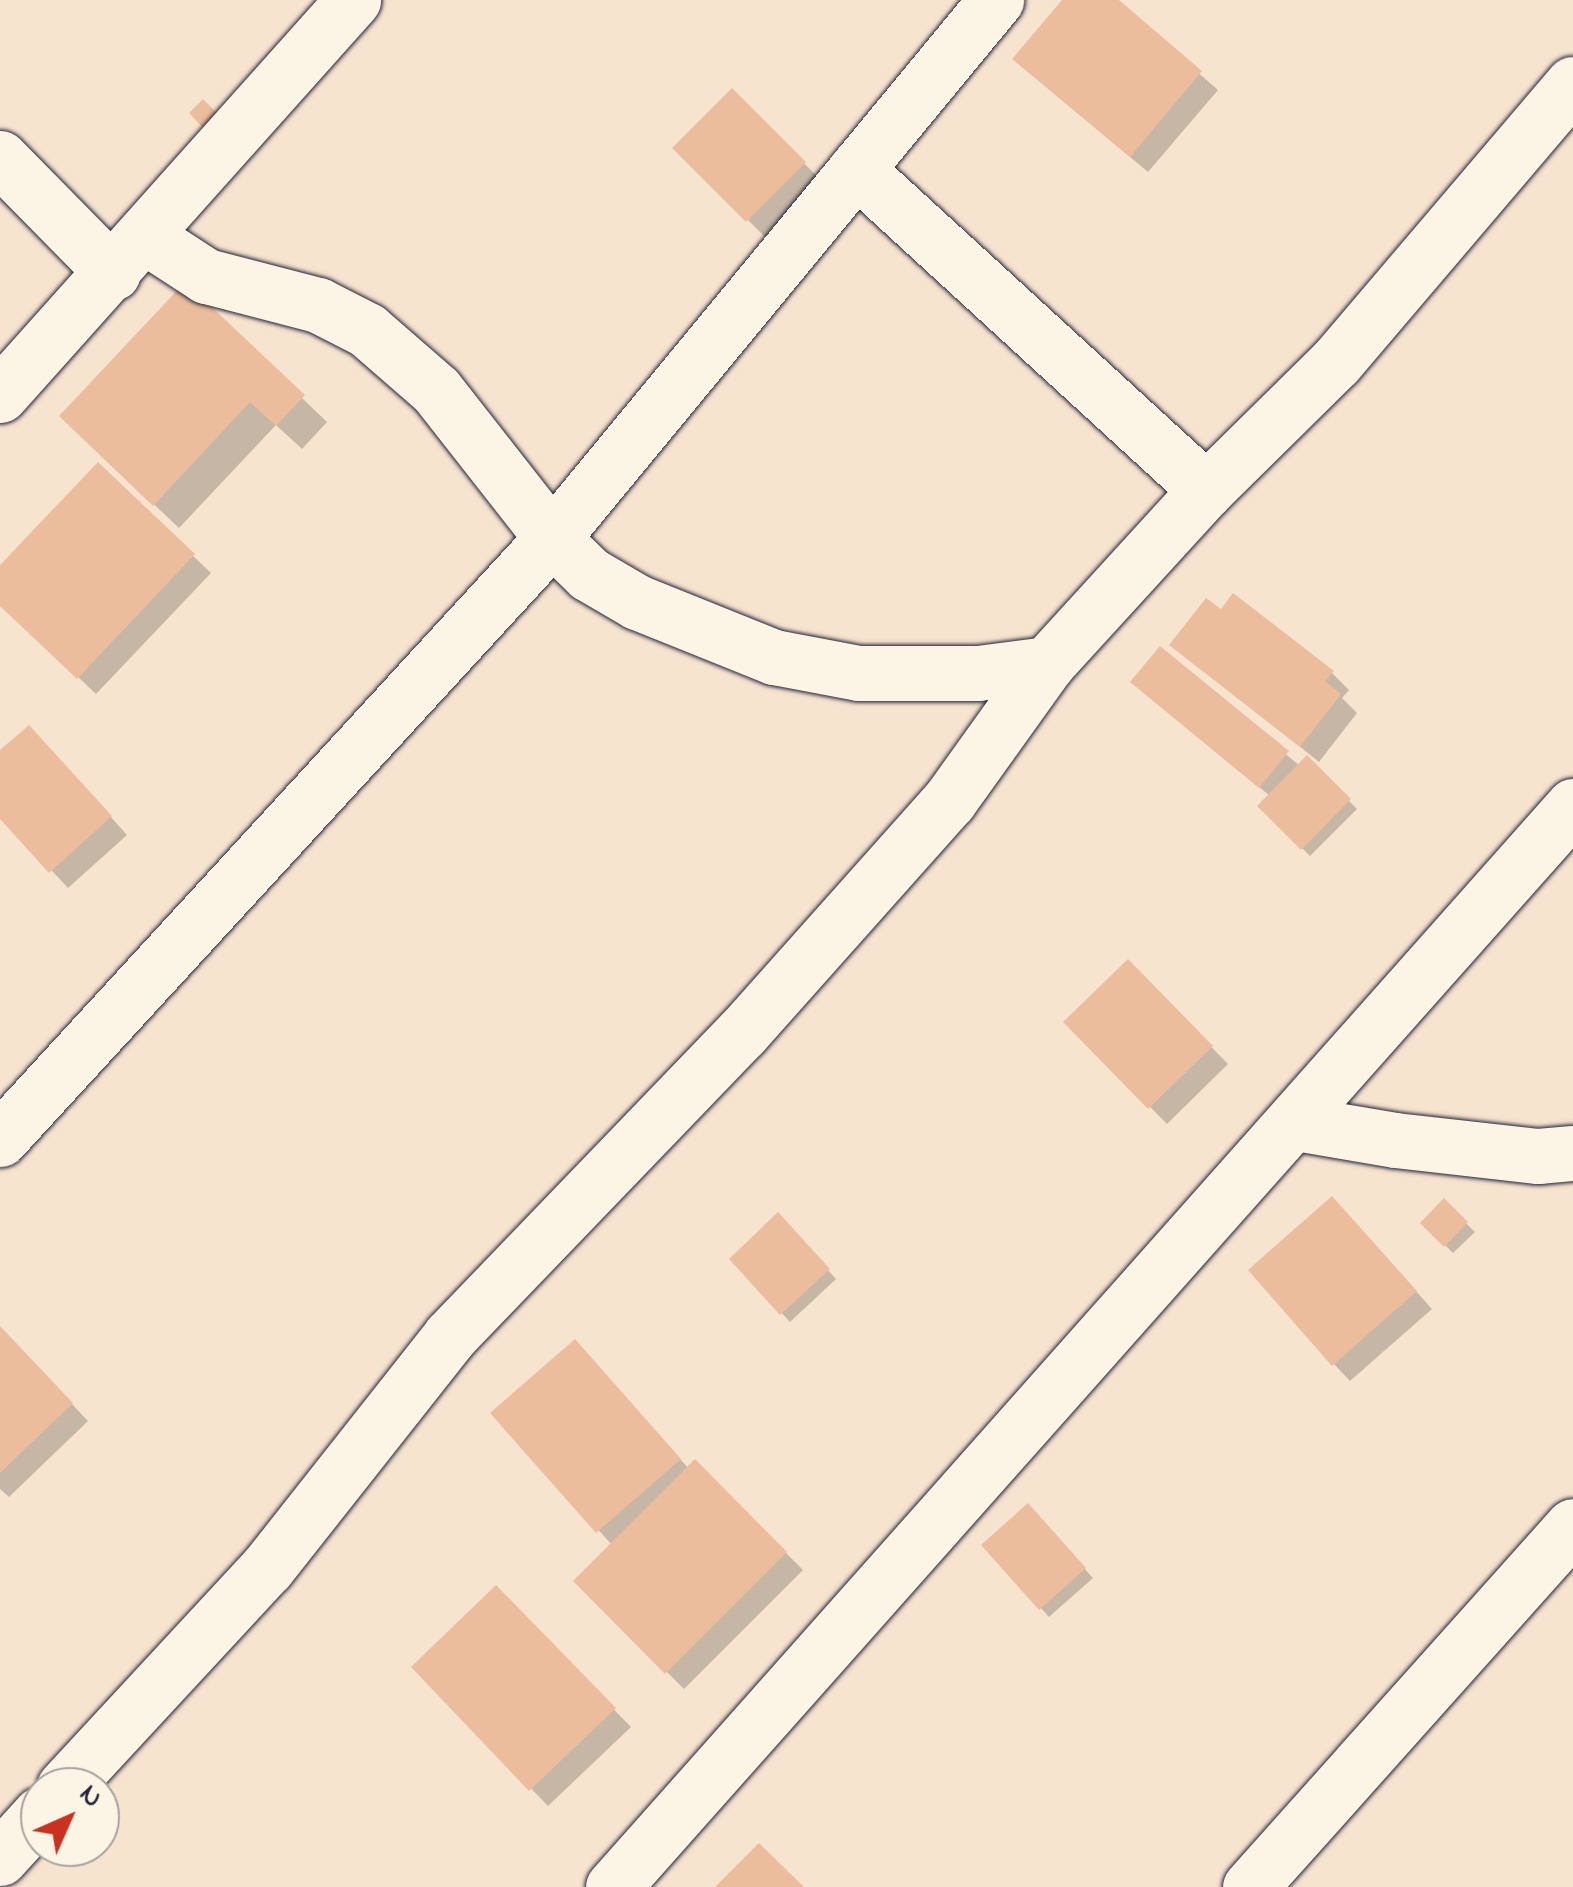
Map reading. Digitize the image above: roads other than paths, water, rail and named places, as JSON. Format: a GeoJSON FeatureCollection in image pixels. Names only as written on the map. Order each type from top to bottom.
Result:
{"type":"FeatureCollection","features":[{"type":"Feature","properties":{"kind":"street"},"geometry":{"type":"LineString","coordinates":[[0,395],[130,255],[353,0]]}},
{"type":"Feature","properties":{"kind":"street"},"geometry":{"type":"LineString","coordinates":[[0,1140],[552,538],[996,0]]}},
{"type":"Feature","properties":{"kind":"street"},"geometry":{"type":"LineString","coordinates":[[83,1767],[267,1568],[450,1336],[742,1032],[950,801],[1047,664],[1206,490],[1336,362],[1573,84]]}},
{"type":"Feature","properties":{"kind":"street"},"geometry":{"type":"LineString","coordinates":[[0,158],[130,255],[304,300],[367,330],[436,390],[552,538],[589,574],[637,602],[774,657],[859,673],[978,672],[1047,664]]}},
{"type":"Feature","properties":{"kind":"street"},"geometry":{"type":"LineString","coordinates":[[856,169],[1206,490]]}},
{"type":"Feature","properties":{"kind":"street"},"geometry":{"type":"LineString","coordinates":[[613,1887],[1573,806]]}},
{"type":"Feature","properties":{"kind":"street"},"geometry":{"type":"LineString","coordinates":[[1295,1123],[1502,1152],[1573,1154]]}},
{"type":"Feature","properties":{"kind":"street"},"geometry":{"type":"LineString","coordinates":[[1250,1887],[1573,1526]]}},
{"type":"Feature","properties":{"kind":"street"},"geometry":{"type":"LineString","coordinates":[[0,1858],[20,1836]]}}]}
